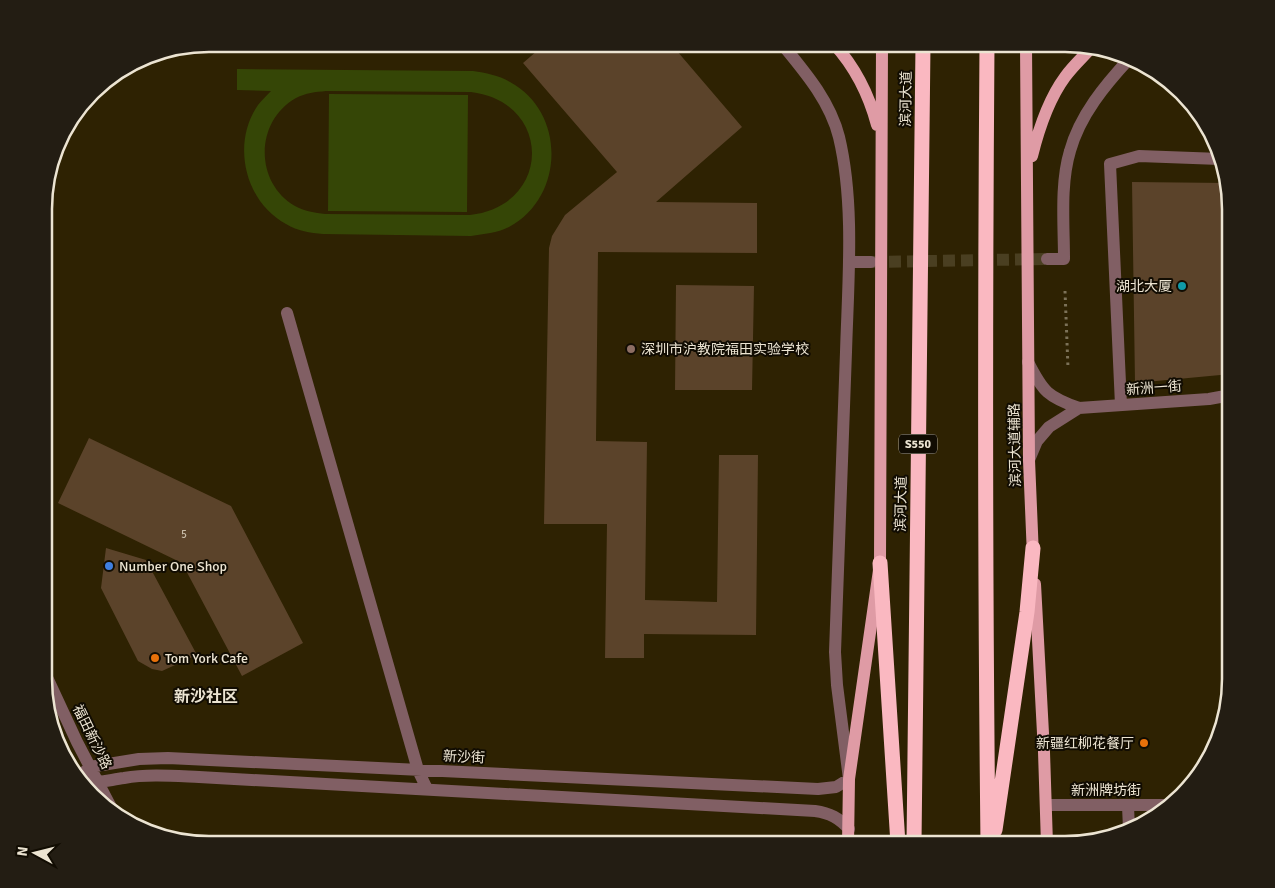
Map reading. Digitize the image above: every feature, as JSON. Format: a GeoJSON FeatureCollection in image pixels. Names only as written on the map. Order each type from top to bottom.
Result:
{"type":"FeatureCollection","features":[{"type":"Feature","properties":{"kind":"highway","name":"滨河大道"},"geometry":{"type":"LineString","coordinates":[[914,836],[923,53]]}},
{"type":"Feature","properties":{"kind":"highway"},"geometry":{"type":"LineString","coordinates":[[988,53],[986,350],[988,836]]}},
{"type":"Feature","properties":{"kind":"highway"},"geometry":{"type":"LineString","coordinates":[[995,836],[1027,612],[1033,548]]}},
{"type":"Feature","properties":{"kind":"highway"},"geometry":{"type":"LineString","coordinates":[[880,563],[897,836]]}},
{"type":"Feature","properties":{"kind":"main road"},"geometry":{"type":"LineString","coordinates":[[841,53],[864,89],[874,112],[882,141]]}},
{"type":"Feature","properties":{"kind":"main road"},"geometry":{"type":"LineString","coordinates":[[848,836],[849,779],[880,563],[882,53]]}},
{"type":"Feature","properties":{"kind":"main road","name":"滨河大道辅路"},"geometry":{"type":"LineString","coordinates":[[1026,53],[1029,460],[1047,836]]}},
{"type":"Feature","properties":{"kind":"main road"},"geometry":{"type":"LineString","coordinates":[[1027,173],[1037,137],[1054,95],[1066,76],[1085,54]]}},
{"type":"Feature","properties":{"kind":"street"},"geometry":{"type":"LineString","coordinates":[[789,53],[804,70],[831,113],[839,136],[847,188],[849,262],[835,652],[837,685],[849,779]]}},
{"type":"Feature","properties":{"kind":"street"},"geometry":{"type":"LineString","coordinates":[[1047,259],[1064,259],[1064,190],[1070,151],[1084,117],[1109,81],[1124,64]]}},
{"type":"Feature","properties":{"kind":"street"},"geometry":{"type":"LineString","coordinates":[[1122,405],[1110,164],[1140,156],[1214,159]]}},
{"type":"Feature","properties":{"kind":"street"},"geometry":{"type":"LineString","coordinates":[[849,262],[871,262]]}},
{"type":"Feature","properties":{"kind":"street"},"geometry":{"type":"LineString","coordinates":[[287,312],[418,770],[427,789]]}},
{"type":"Feature","properties":{"kind":"street"},"geometry":{"type":"LineString","coordinates":[[1028,362],[1045,392],[1059,401],[1079,408]]}},
{"type":"Feature","properties":{"kind":"street","name":"新洲一街"},"geometry":{"type":"LineString","coordinates":[[1079,408],[1222,397]]}},
{"type":"Feature","properties":{"kind":"street"},"geometry":{"type":"LineString","coordinates":[[1029,460],[1037,441],[1049,427],[1079,408]]}},
{"type":"Feature","properties":{"kind":"street","name":"福田新沙路"},"geometry":{"type":"LineString","coordinates":[[53,690],[104,795]]}},
{"type":"Feature","properties":{"kind":"street","name":"新沙街"},"geometry":{"type":"LineString","coordinates":[[90,767],[131,760],[168,758],[818,789],[836,787],[849,779]]}},
{"type":"Feature","properties":{"kind":"street"},"geometry":{"type":"LineString","coordinates":[[84,773],[90,767]]}},
{"type":"Feature","properties":{"kind":"street"},"geometry":{"type":"LineString","coordinates":[[92,784],[124,778],[157,776],[815,811],[826,812],[834,816],[842,821],[848,829]]}},
{"type":"Feature","properties":{"kind":"street","name":"新洲牌坊街"},"geometry":{"type":"LineString","coordinates":[[1046,805],[1158,805]]}},
{"type":"Feature","properties":{"kind":"street"},"geometry":{"type":"LineString","coordinates":[[1128,806],[1129,822]]}},
{"type":"Feature","properties":{"kind":"path"},"geometry":{"type":"LineString","coordinates":[[1065,290],[1068,368]]}},
{"type":"Feature","properties":{"kind":"green space"},"geometry":{"type":"Polygon","coordinates":[[[237,69],[473,71],[492,75],[510,82],[528,96],[541,113],[549,133],[552,154],[549,176],[541,196],[527,213],[509,227],[495,232],[471,236],[323,234],[304,231],[286,224],[272,214],[261,202],[252,187],[247,171],[244,154],[245,137],[250,120],[258,105],[271,91],[237,90],[237,69]],[[326,91],[300,96],[283,108],[273,121],[267,136],[266,167],[272,182],[282,195],[295,206],[321,214],[470,215],[497,208],[516,193],[528,175],[532,154],[528,133],[517,114],[498,100],[471,92],[326,91]]]}},
{"type":"Feature","properties":{"kind":"green space"},"geometry":{"type":"Polygon","coordinates":[[[329,94],[468,95],[467,212],[328,211],[329,94]]]}},
{"type":"Feature","properties":{"kind":"building"},"geometry":{"type":"Polygon","coordinates":[[[535,52],[678,53],[742,127],[656,202],[757,203],[757,253],[598,252],[596,441],[647,442],[645,600],[717,602],[719,455],[758,455],[756,635],[644,634],[644,658],[605,658],[607,524],[544,524],[549,248],[552,236],[565,215],[617,172],[523,63],[535,52]]]}},
{"type":"Feature","properties":{"kind":"building","name":"湖北大厦"},"geometry":{"type":"Polygon","coordinates":[[[1132,182],[1220,183],[1222,199],[1222,375],[1135,383],[1132,182]]]}},
{"type":"Feature","properties":{"kind":"building"},"geometry":{"type":"Polygon","coordinates":[[[676,285],[754,286],[752,390],[675,390],[676,285]]]}},
{"type":"Feature","properties":{"kind":"building"},"geometry":{"type":"Polygon","coordinates":[[[89,438],[231,506],[303,643],[242,676],[182,563],[58,503],[89,438]]]}},
{"type":"Feature","properties":{"kind":"building"},"geometry":{"type":"Polygon","coordinates":[[[106,548],[146,560],[197,655],[162,671],[152,669],[138,661],[101,588],[106,548]]]}},
{"type":"Feature","properties":{"kind":"tunnel"},"geometry":{"type":"LineString","coordinates":[[871,262],[1047,259]]}},
{"type":"Feature","properties":{"kind":"place","name":"湖北大厦"},"geometry":{"type":"Point","coordinates":[1182,286]}},
{"type":"Feature","properties":{"kind":"place","name":"深圳市沪教院福田实验学校"},"geometry":{"type":"Point","coordinates":[631,349]}},
{"type":"Feature","properties":{"kind":"place","name":"Number One Shop"},"geometry":{"type":"Point","coordinates":[109,566]}},
{"type":"Feature","properties":{"kind":"place","name":"Tom York Cafe"},"geometry":{"type":"Point","coordinates":[155,658]}},
{"type":"Feature","properties":{"kind":"place","name":"新疆红柳花餐厅"},"geometry":{"type":"Point","coordinates":[1144,743]}},
{"type":"Feature","properties":{"kind":"district","name":"新沙社区"},"geometry":{"type":"Point","coordinates":[206,697]}}]}
